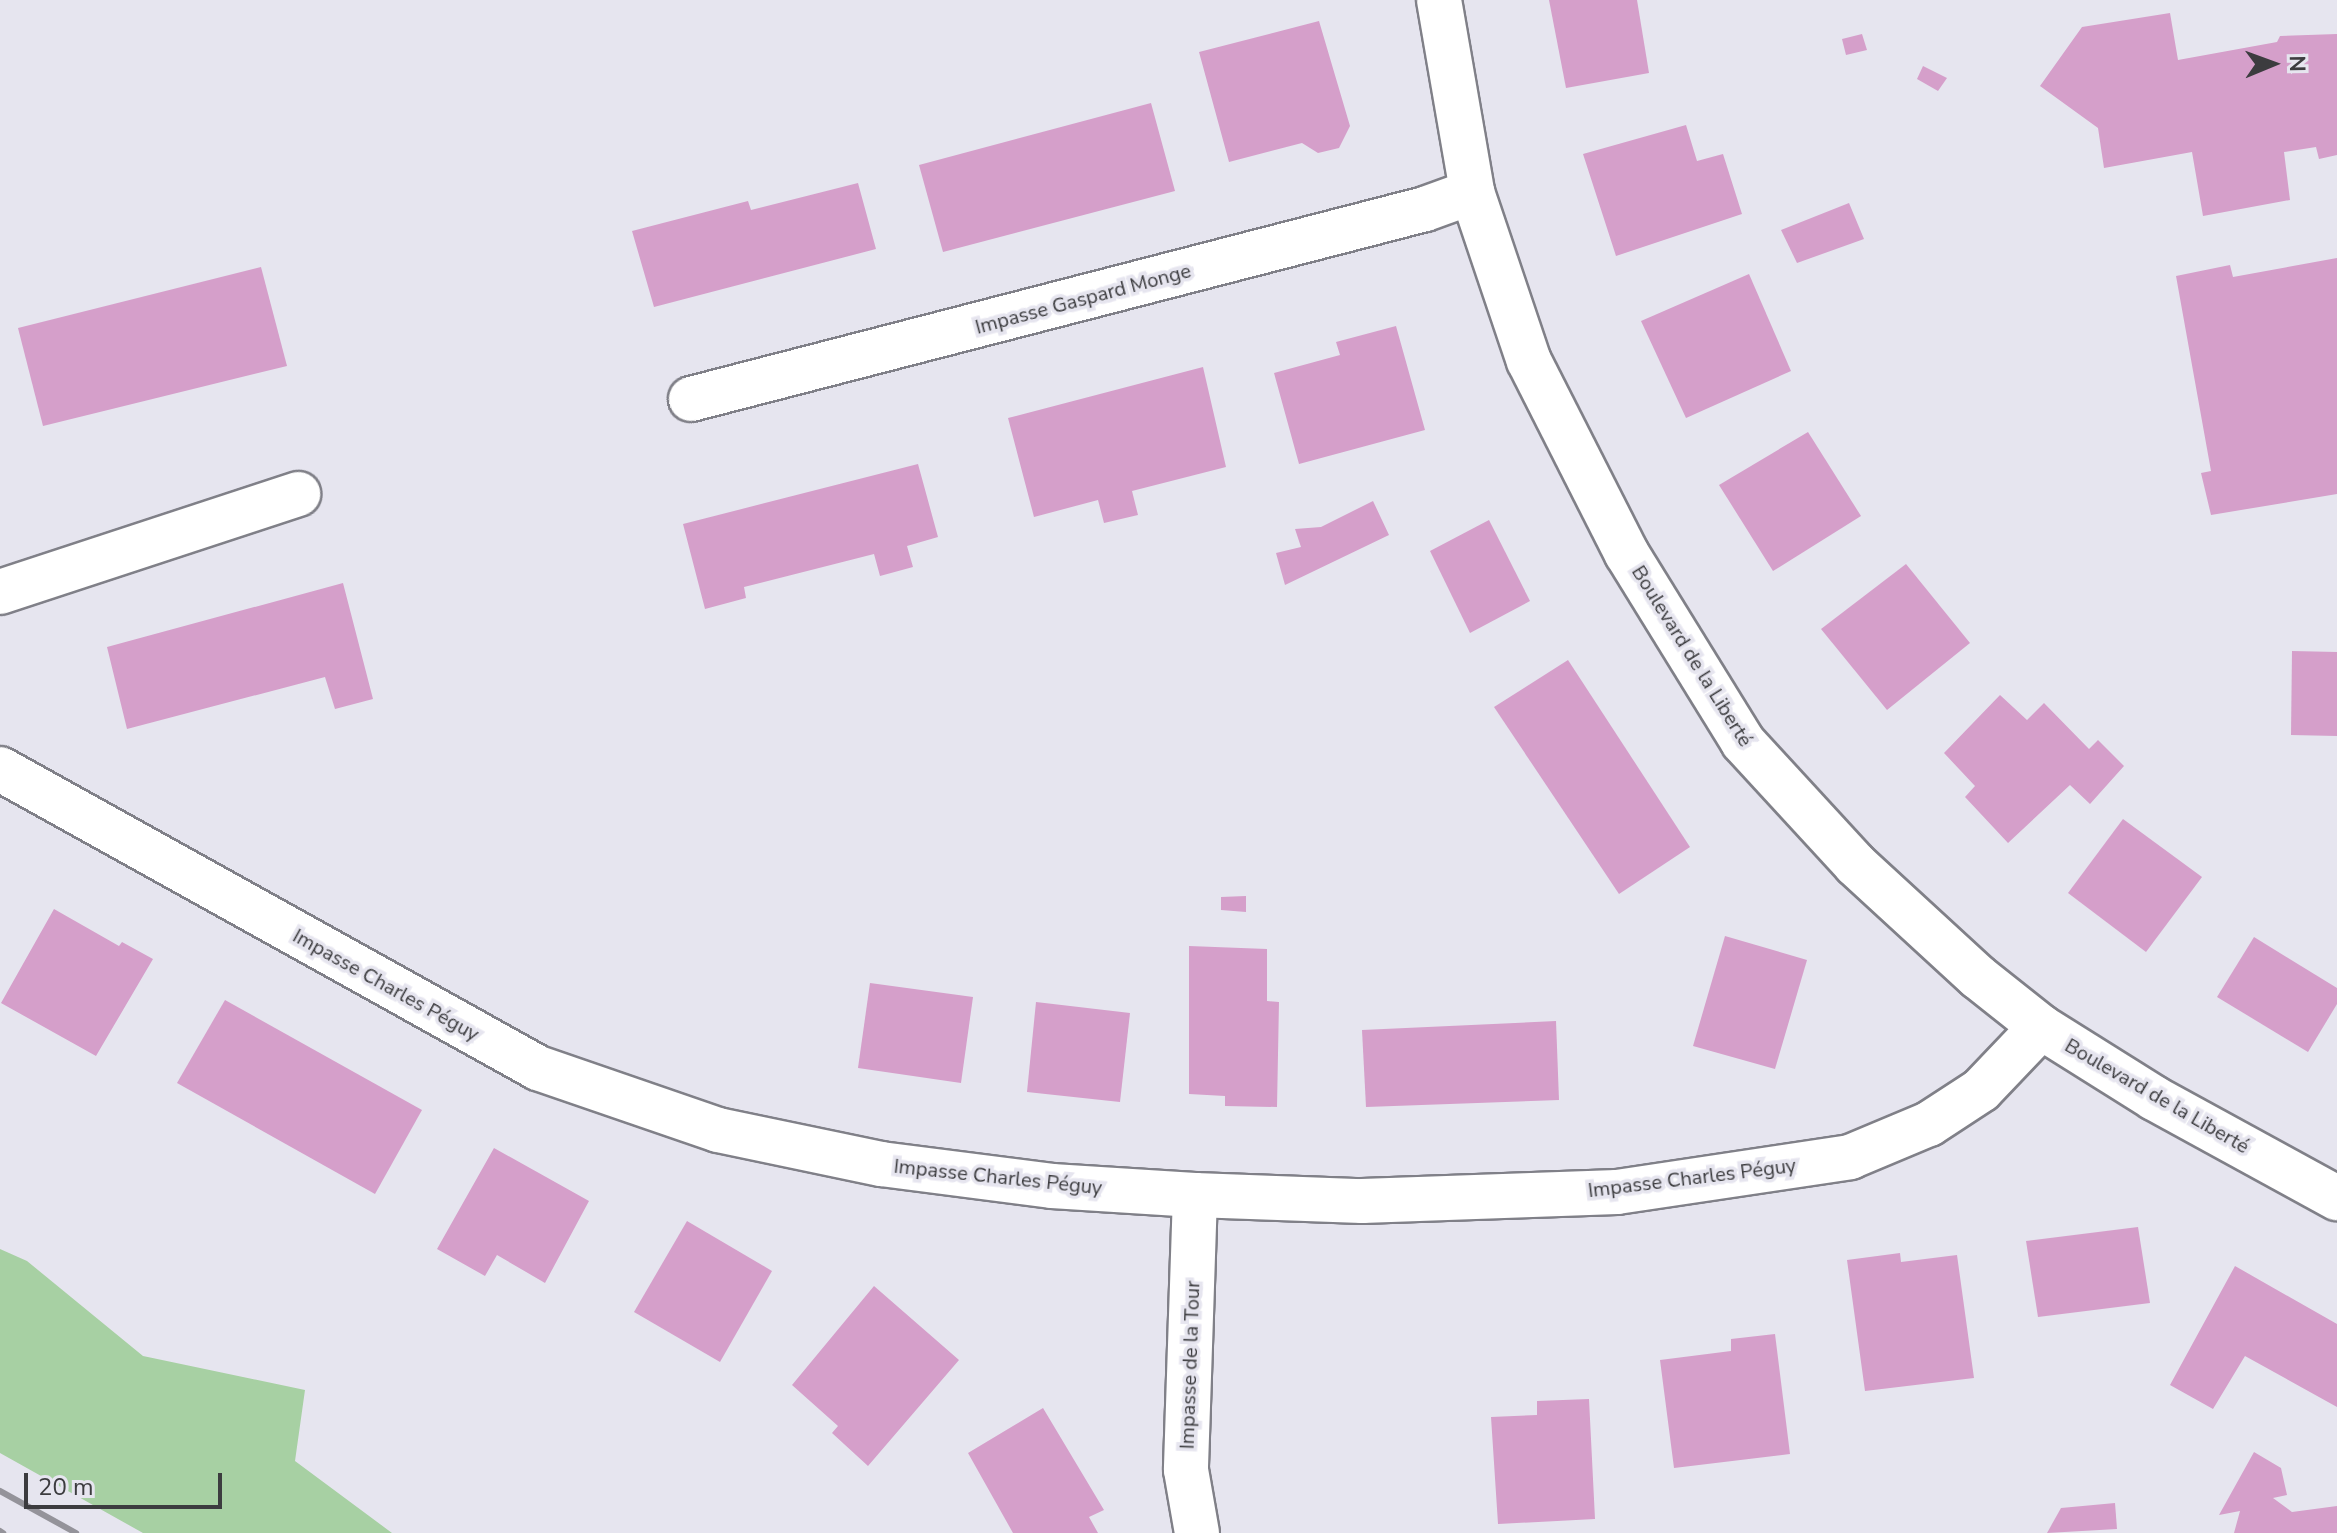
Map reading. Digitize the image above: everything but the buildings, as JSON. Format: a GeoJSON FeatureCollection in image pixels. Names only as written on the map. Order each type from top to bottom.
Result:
{"type":"FeatureCollection","features":[{"type":"Feature","properties":{"kind":"street","name":"Boulevard de la Liberté"},"geometry":{"type":"LineString","coordinates":[[1439,0],[1472,192],[1529,361],[1627,554],[1743,742],[1855,864],[1978,977],[2041,1027],[2154,1098],[2337,1198]]}},
{"type":"Feature","properties":{"kind":"street","name":"Impasse Gaspard Monge"},"geometry":{"type":"LineString","coordinates":[[691,399],[1410,213],[1472,192]]}},
{"type":"Feature","properties":{"kind":"street"},"geometry":{"type":"LineString","coordinates":[[0,592],[298,494]]}},
{"type":"Feature","properties":{"kind":"street","name":"Impasse Charles Péguy"},"geometry":{"type":"LineString","coordinates":[[0,769],[538,1068],[718,1130],[881,1164],[1052,1186],[1362,1201],[1617,1192],[1850,1157],[1929,1124],[1981,1090],[2041,1027]]}},
{"type":"Feature","properties":{"kind":"street","name":"Impasse de la Tour"},"geometry":{"type":"LineString","coordinates":[[1195,1195],[1186,1470],[1197,1533]]}},
{"type":"Feature","properties":{"kind":"green space"},"geometry":{"type":"Polygon","coordinates":[[[0,1249],[27,1261],[143,1356],[305,1390],[295,1461],[392,1533],[143,1533],[0,1453],[0,1249]]]}},
{"type":"Feature","properties":{"kind":"railway"},"geometry":{"type":"LineString","coordinates":[[0,1491],[76,1533]]}}]}
